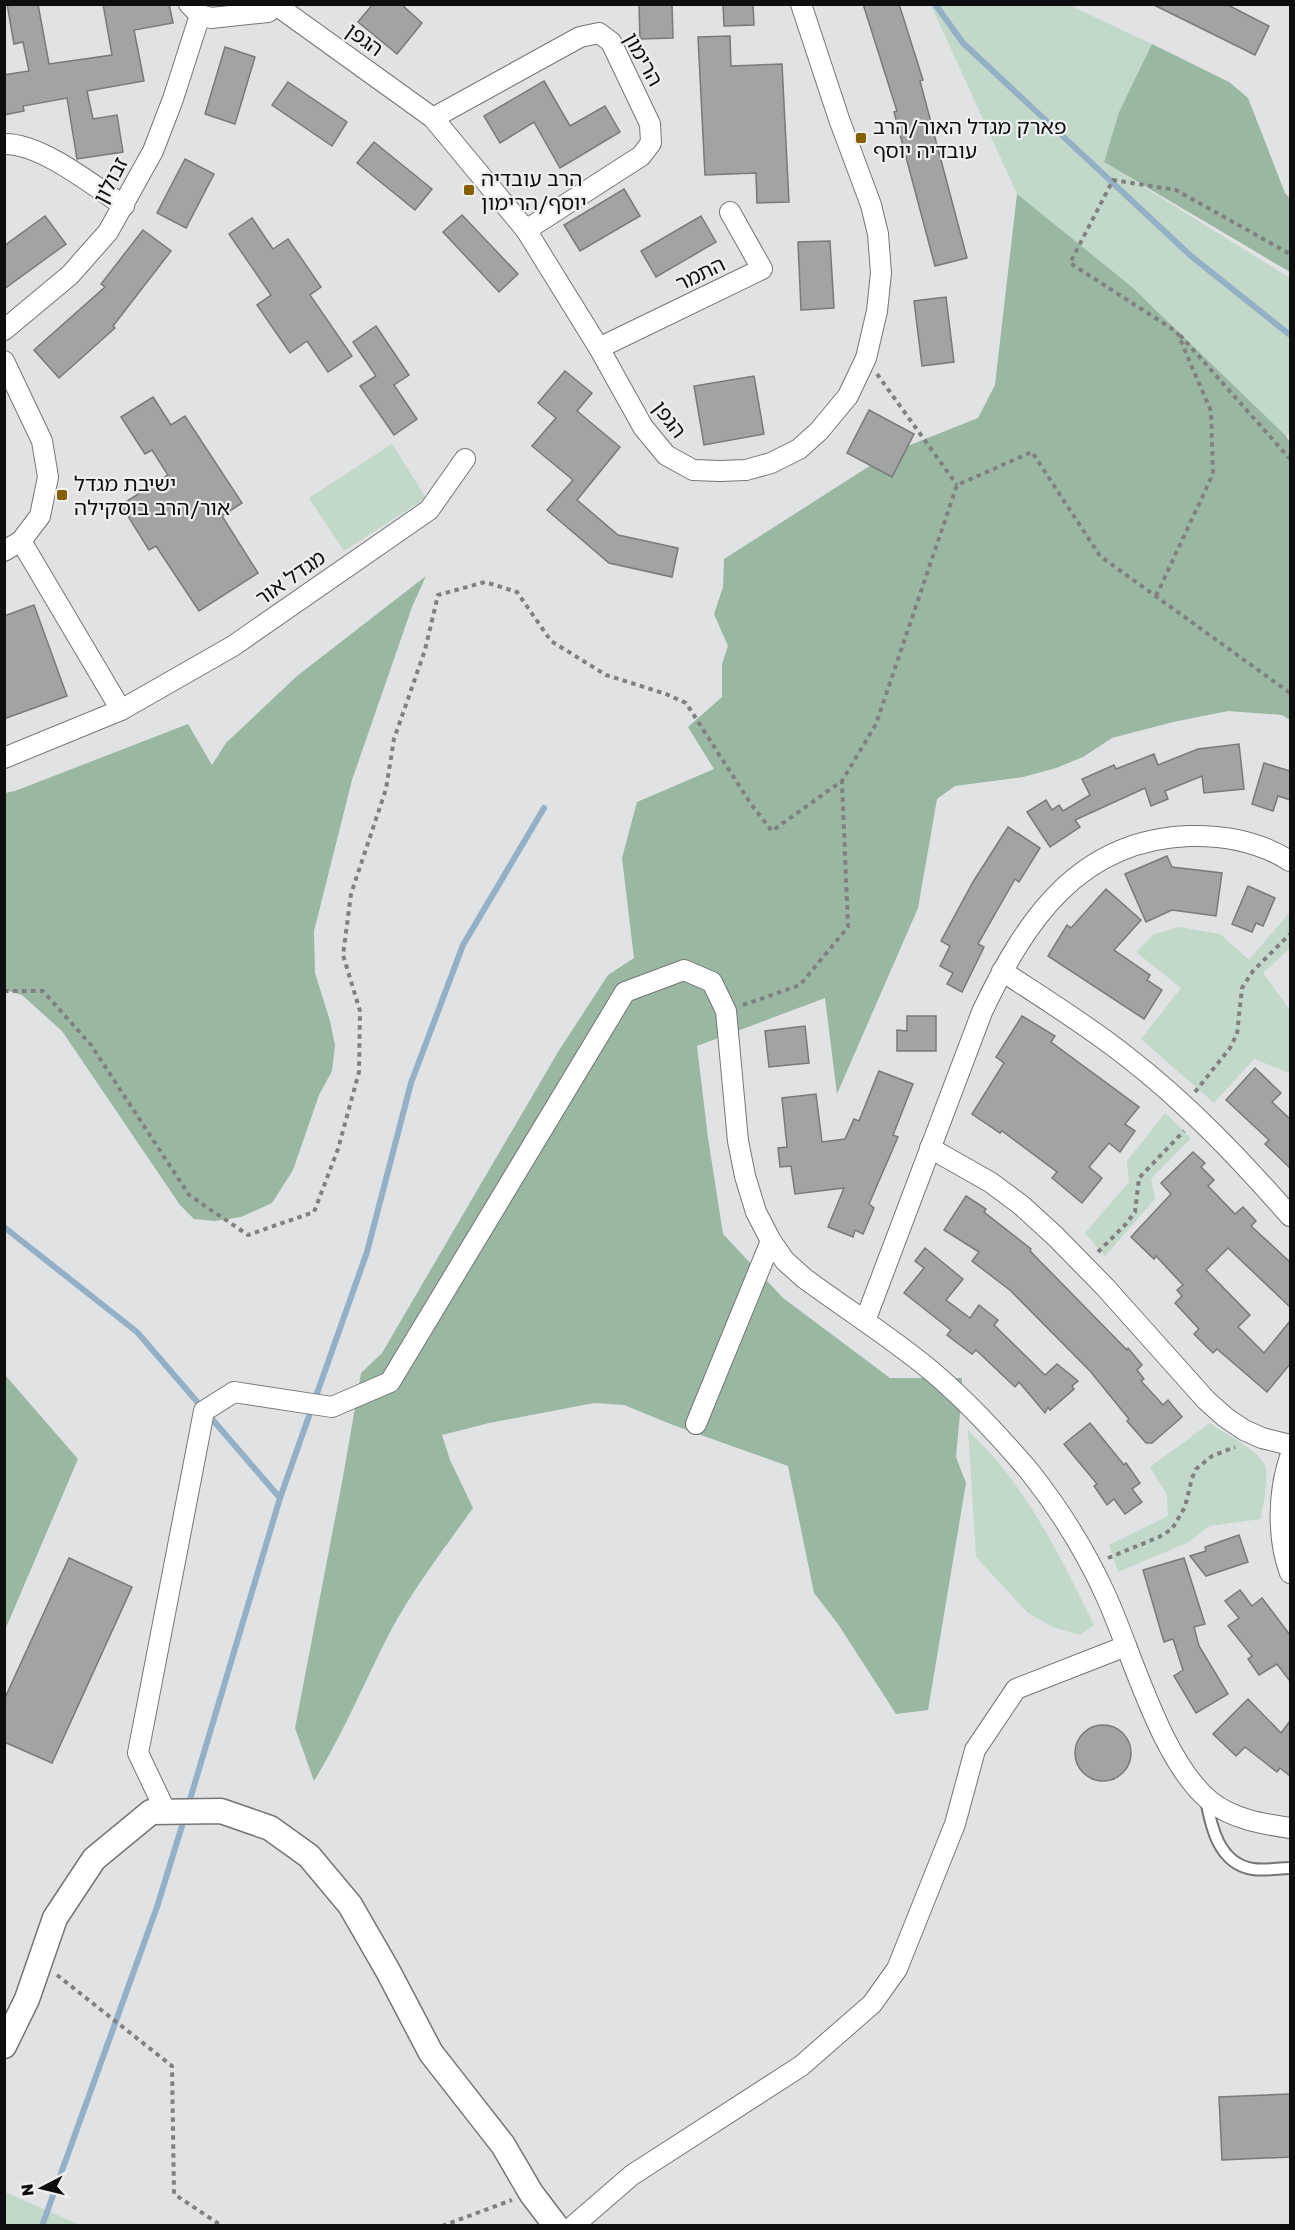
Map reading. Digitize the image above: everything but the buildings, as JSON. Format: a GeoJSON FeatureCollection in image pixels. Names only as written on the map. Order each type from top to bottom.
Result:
{"type":"FeatureCollection","features":[{"type":"Feature","properties":{"kind":"street","name":"הגפן"},"geometry":{"type":"LineString","coordinates":[[276,5],[433,118],[526,230],[599,348],[643,427],[666,455],[693,470],[720,471],[746,470],[771,464],[799,449],[819,431],[848,396],[866,358],[877,311],[881,273],[878,234],[871,205],[839,119],[801,4]]}},
{"type":"Feature","properties":{"kind":"street"},"geometry":{"type":"LineString","coordinates":[[195,10],[211,18],[222,18],[268,12],[276,5]]}},
{"type":"Feature","properties":{"kind":"street","name":"זבולון"},"geometry":{"type":"LineString","coordinates":[[4,330],[70,275],[108,232],[124,206],[153,151],[173,99],[195,10]]}},
{"type":"Feature","properties":{"kind":"street","name":"הרימון"},"geometry":{"type":"LineString","coordinates":[[433,118],[580,37],[599,33],[611,42],[650,124],[651,143],[641,156],[526,230]]}},
{"type":"Feature","properties":{"kind":"street"},"geometry":{"type":"LineString","coordinates":[[4,144],[15,143],[41,154],[68,168],[124,206]]}},
{"type":"Feature","properties":{"kind":"street","name":"התמר"},"geometry":{"type":"LineString","coordinates":[[599,348],[762,269],[730,212]]}},
{"type":"Feature","properties":{"kind":"street"},"geometry":{"type":"LineString","coordinates":[[4,361],[42,441],[48,477],[40,516],[13,546],[121,710]]}},
{"type":"Feature","properties":{"kind":"street","name":"מגדל אור"},"geometry":{"type":"LineString","coordinates":[[4,758],[121,710],[233,646],[429,510],[465,459]]}},
{"type":"Feature","properties":{"kind":"street"},"geometry":{"type":"LineString","coordinates":[[865,1321],[977,1023],[1002,970],[1037,915],[1080,873],[1111,853],[1144,842],[1176,837],[1232,838],[1279,853],[1290,861]]}},
{"type":"Feature","properties":{"kind":"street"},"geometry":{"type":"LineString","coordinates":[[166,1812],[138,1753],[204,1411],[234,1392],[332,1407],[390,1382],[625,992],[684,970],[712,982],[726,1011],[738,1141],[745,1176],[756,1212],[785,1261],[804,1278],[935,1374],[974,1410],[1031,1474],[1059,1512],[1090,1565],[1106,1596],[1161,1729],[1193,1784],[1205,1796],[1230,1813],[1265,1825],[1290,1828]]}},
{"type":"Feature","properties":{"kind":"street"},"geometry":{"type":"LineString","coordinates":[[1002,970],[1127,1057],[1240,1160],[1290,1216]]}},
{"type":"Feature","properties":{"kind":"street"},"geometry":{"type":"LineString","coordinates":[[930,1148],[990,1182],[1021,1206],[1084,1266],[1206,1400],[1226,1417],[1244,1430],[1262,1438],[1290,1445]]}},
{"type":"Feature","properties":{"kind":"street"},"geometry":{"type":"LineString","coordinates":[[696,1424],[771,1240]]}},
{"type":"Feature","properties":{"kind":"street"},"geometry":{"type":"LineString","coordinates":[[1290,1457],[1281,1504],[1283,1537],[1290,1573]]}},
{"type":"Feature","properties":{"kind":"street"},"geometry":{"type":"LineString","coordinates":[[573,2226],[632,2175],[801,2066],[872,2004],[897,1969],[906,1948],[955,1824],[975,1750],[1016,1689],[1126,1646]]}},
{"type":"Feature","properties":{"kind":"street"},"geometry":{"type":"LineString","coordinates":[[4,2046],[27,1999],[55,1918],[94,1859],[152,1812],[221,1811],[270,1828],[309,1856],[350,1905],[431,2053],[503,2145],[531,2193],[556,2226]]}},
{"type":"Feature","properties":{"kind":"lane"},"geometry":{"type":"LineString","coordinates":[[1205,1796],[1215,1838],[1224,1853],[1251,1869],[1290,1868]]}},
{"type":"Feature","properties":{"kind":"path"},"geometry":{"type":"LineString","coordinates":[[1290,254],[1176,190],[1113,180],[1070,263],[1177,332],[1290,459]]}},
{"type":"Feature","properties":{"kind":"path"},"geometry":{"type":"LineString","coordinates":[[1156,596],[1213,474],[1211,411],[1177,332]]}},
{"type":"Feature","properties":{"kind":"path"},"geometry":{"type":"LineString","coordinates":[[866,358],[957,485]]}},
{"type":"Feature","properties":{"kind":"path"},"geometry":{"type":"LineString","coordinates":[[4,991],[43,991],[91,1045],[189,1195],[248,1235],[314,1212],[338,1149],[359,1072],[360,1011],[343,955],[351,894],[386,789],[394,739],[425,650],[438,595],[485,582],[517,592],[551,640],[606,675],[666,694],[686,703],[751,804],[772,831],[842,781],[876,724],[957,485],[1032,453],[1100,556],[1290,693]]}},
{"type":"Feature","properties":{"kind":"path"},"geometry":{"type":"LineString","coordinates":[[726,1011],[800,985],[848,927],[842,781]]}},
{"type":"Feature","properties":{"kind":"path"},"geometry":{"type":"LineString","coordinates":[[1084,1266],[1125,1226],[1135,1212],[1139,1178],[1190,1112],[1237,1034],[1242,988],[1253,971],[1290,934]]}},
{"type":"Feature","properties":{"kind":"path"},"geometry":{"type":"LineString","coordinates":[[1090,1565],[1159,1537],[1172,1529],[1185,1507],[1192,1478],[1203,1462],[1218,1453],[1262,1438]]}},
{"type":"Feature","properties":{"kind":"path"},"geometry":{"type":"LineString","coordinates":[[40,1962],[172,2066],[174,2194],[222,2226]]}},
{"type":"Feature","properties":{"kind":"path"},"geometry":{"type":"LineString","coordinates":[[442,2226],[531,2193]]}},
{"type":"Feature","properties":{"kind":"green space"},"geometry":{"type":"Polygon","coordinates":[[[931,5],[1069,5],[1152,44],[1119,112],[1104,162],[1290,278],[1290,433],[1286,436],[1132,287],[1017,194],[931,5]]]}},
{"type":"Feature","properties":{"kind":"green space"},"geometry":{"type":"Polygon","coordinates":[[[1152,44],[1229,82],[1248,98],[1285,193],[1290,198],[1290,272],[1104,162],[1119,112],[1152,44]]]}},
{"type":"Feature","properties":{"kind":"green space"},"geometry":{"type":"Polygon","coordinates":[[[1017,194],[1132,287],[1286,436],[1290,443],[1290,720],[1282,715],[1228,711],[1173,722],[1112,738],[1083,757],[1056,768],[1023,777],[955,786],[937,799],[918,908],[837,1094],[825,998],[697,1046],[723,1234],[783,1298],[890,1378],[962,1378],[956,1457],[966,1483],[928,1710],[896,1714],[838,1624],[814,1593],[788,1466],[624,1405],[594,1403],[489,1423],[442,1435],[450,1460],[473,1508],[398,1618],[344,1727],[314,1781],[295,1728],[361,1373],[382,1353],[558,1052],[608,975],[634,958],[622,858],[637,802],[714,769],[688,727],[722,697],[722,664],[728,646],[714,614],[723,587],[724,559],[890,453],[978,418],[995,385],[1017,194]]]}},
{"type":"Feature","properties":{"kind":"green space"},"geometry":{"type":"Polygon","coordinates":[[[392,444],[426,498],[344,551],[309,498],[392,444]]]}},
{"type":"Feature","properties":{"kind":"green space"},"geometry":{"type":"Polygon","coordinates":[[[426,576],[412,607],[352,780],[314,931],[315,973],[335,1045],[332,1071],[319,1095],[293,1170],[272,1203],[241,1217],[215,1221],[194,1219],[180,1205],[62,1031],[22,995],[5,990],[5,793],[188,724],[212,765],[226,743],[297,676],[426,576]]]}},
{"type":"Feature","properties":{"kind":"green space"},"geometry":{"type":"Polygon","coordinates":[[[1290,912],[1290,948],[1263,973],[1290,1010],[1290,1073],[1254,1059],[1214,1103],[1141,1039],[1181,988],[1136,952],[1154,934],[1179,927],[1220,934],[1249,960],[1290,912]]]}},
{"type":"Feature","properties":{"kind":"green space"},"geometry":{"type":"Polygon","coordinates":[[[1165,1113],[1191,1138],[1151,1179],[1155,1199],[1105,1256],[1085,1233],[1129,1182],[1127,1161],[1165,1113]]]}},
{"type":"Feature","properties":{"kind":"green space"},"geometry":{"type":"Polygon","coordinates":[[[5,1375],[78,1459],[5,1630],[5,1375]]]}},
{"type":"Feature","properties":{"kind":"green space"},"geometry":{"type":"Polygon","coordinates":[[[1210,1423],[1250,1449],[1265,1466],[1265,1493],[1261,1519],[1209,1526],[1189,1542],[1118,1572],[1109,1545],[1168,1516],[1167,1495],[1150,1467],[1210,1423]]]}},
{"type":"Feature","properties":{"kind":"green space"},"geometry":{"type":"Polygon","coordinates":[[[968,1430],[994,1457],[1026,1499],[1073,1582],[1094,1625],[1080,1635],[1053,1627],[1028,1613],[976,1557],[968,1430]]]}},
{"type":"Feature","properties":{"kind":"green space"},"geometry":{"type":"Polygon","coordinates":[[[5,2192],[80,2225],[5,2225],[5,2192]]]}},
{"type":"Feature","properties":{"kind":"waterway"},"geometry":{"type":"LineString","coordinates":[[935,4],[963,43],[1191,256],[1290,335]]}},
{"type":"Feature","properties":{"kind":"waterway"},"geometry":{"type":"LineString","coordinates":[[188,1806],[280,1498],[367,1252],[411,1083],[463,945],[544,808]]}},
{"type":"Feature","properties":{"kind":"waterway"},"geometry":{"type":"LineString","coordinates":[[4,1227],[137,1332],[280,1498]]}},
{"type":"Feature","properties":{"kind":"waterway"},"geometry":{"type":"LineString","coordinates":[[42,2226],[157,1907],[185,1816]]}},
{"type":"Feature","properties":{"kind":"place","name":"פארק מגדל האור/הרב עובדיה יוסף"},"geometry":{"type":"Point","coordinates":[861,138]}},
{"type":"Feature","properties":{"kind":"place","name":"הרב עובדיה יוסף/הרימון"},"geometry":{"type":"Point","coordinates":[469,190]}},
{"type":"Feature","properties":{"kind":"place","name":"ישיבת מגדל אור/הרב בוסקילה"},"geometry":{"type":"Point","coordinates":[62,495]}}]}
